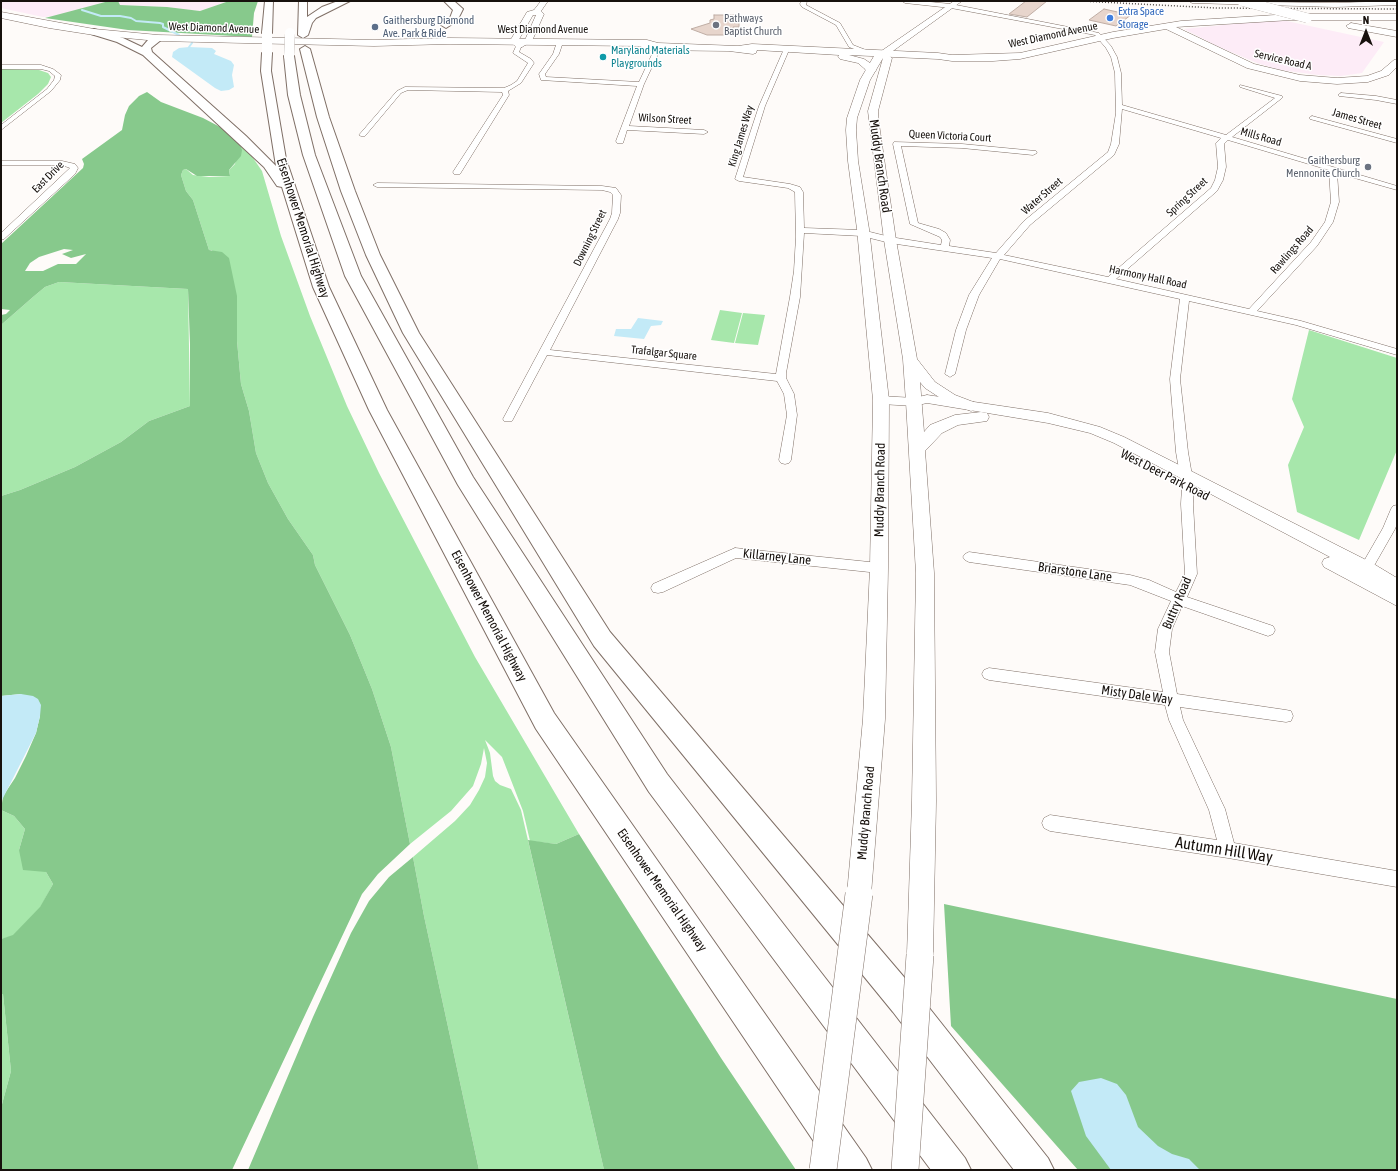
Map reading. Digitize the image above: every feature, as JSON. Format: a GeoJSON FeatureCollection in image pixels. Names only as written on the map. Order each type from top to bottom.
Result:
{"type":"FeatureCollection","features":[{"type":"Feature","properties":{"kind":"highway","name":"Eisenhower Memorial Highway"},"geometry":{"type":"LineString","coordinates":[[269,1],[266,71],[280,159],[321,287],[378,410],[545,721],[854,1170]]}},
{"type":"Feature","properties":{"kind":"highway"},"geometry":{"type":"LineString","coordinates":[[303,1],[302,15],[305,49],[323,117],[348,191],[373,255],[410,333],[602,639],[904,1001],[1036,1170]]}},
{"type":"Feature","properties":{"kind":"highway"},"geometry":{"type":"LineString","coordinates":[[304,36],[308,22],[313,16],[325,9],[346,1]]}},
{"type":"Feature","properties":{"kind":"highway"},"geometry":{"type":"LineString","coordinates":[[446,25],[454,18],[458,9],[448,1]]}},
{"type":"Feature","properties":{"kind":"highway"},"geometry":{"type":"LineString","coordinates":[[290,29],[288,56],[294,94],[309,155],[353,276],[465,480],[658,783],[953,1170]]}},
{"type":"Feature","properties":{"kind":"highway"},"geometry":{"type":"LineString","coordinates":[[94,32],[120,40],[147,53],[181,82],[262,159],[290,193]]}},
{"type":"Feature","properties":{"kind":"highway"},"geometry":{"type":"LineString","coordinates":[[147,53],[146,48],[158,38]]}},
{"type":"Feature","properties":{"kind":"highway"},"geometry":{"type":"LineString","coordinates":[[315,86],[339,235]]}},
{"type":"Feature","properties":{"kind":"main road"},"geometry":{"type":"LineString","coordinates":[[1242,1],[1307,18],[1397,35]]}},
{"type":"Feature","properties":{"kind":"main road"},"geometry":{"type":"LineString","coordinates":[[1251,1],[1299,13],[1397,31]]}},
{"type":"Feature","properties":{"kind":"main road","name":"West Diamond Avenue"},"geometry":{"type":"LineString","coordinates":[[1,15],[94,32],[158,38],[255,41],[428,43],[447,45],[560,43],[739,49],[940,60],[952,58],[986,59],[1020,56],[1101,38],[1166,26],[1258,18],[1326,16],[1397,17]]}},
{"type":"Feature","properties":{"kind":"main road"},"geometry":{"type":"LineString","coordinates":[[428,43],[431,38],[446,25]]}},
{"type":"Feature","properties":{"kind":"main road","name":"Service Road A"},"geometry":{"type":"LineString","coordinates":[[1166,26],[1251,66],[1300,78],[1337,81],[1368,79],[1385,73],[1397,62]]}},
{"type":"Feature","properties":{"kind":"main road"},"geometry":{"type":"LineString","coordinates":[[838,54],[861,62],[869,67],[871,71]]}},
{"type":"Feature","properties":{"kind":"main road","name":"Muddy Branch Road"},"geometry":{"type":"LineString","coordinates":[[823,1170],[836,1083],[859,894],[874,719],[879,568],[881,400],[853,161],[851,130],[852,118],[858,98],[879,56]]}},
{"type":"Feature","properties":{"kind":"main road","name":"Muddy Branch Road"},"geometry":{"type":"LineString","coordinates":[[879,56],[877,93],[873,112],[890,240],[910,359],[925,573],[924,801],[920,955],[905,1170]]}},
{"type":"Feature","properties":{"kind":"main road"},"geometry":{"type":"LineString","coordinates":[[910,359],[930,385],[950,398],[976,411]]}},
{"type":"Feature","properties":{"kind":"main road"},"geometry":{"type":"LineString","coordinates":[[917,450],[936,429],[976,411]]}},
{"type":"Feature","properties":{"kind":"street"},"geometry":{"type":"LineString","coordinates":[[520,43],[530,14],[537,12],[545,1]]}},
{"type":"Feature","properties":{"kind":"street"},"geometry":{"type":"LineString","coordinates":[[804,1],[802,4],[804,6],[838,24],[851,46],[879,56],[959,1]]}},
{"type":"Feature","properties":{"kind":"street"},"geometry":{"type":"LineString","coordinates":[[905,1],[951,6],[1087,31],[1097,34],[1101,38]]}},
{"type":"Feature","properties":{"kind":"street"},"geometry":{"type":"LineString","coordinates":[[1192,1],[1335,5],[1397,3]]}},
{"type":"Feature","properties":{"kind":"street"},"geometry":{"type":"LineString","coordinates":[[520,43],[540,14],[537,12]]}},
{"type":"Feature","properties":{"kind":"street","name":"Water Street"},"geometry":{"type":"LineString","coordinates":[[950,374],[974,294],[997,256],[1027,223],[1111,153],[1114,144],[1119,106],[1117,64],[1109,47],[1101,38]]}},
{"type":"Feature","properties":{"kind":"street","name":"West Diamond Avenue"},"geometry":{"type":"LineString","coordinates":[[457,172],[506,95],[506,90],[516,85],[531,63],[529,60],[516,53],[520,43]]}},
{"type":"Feature","properties":{"kind":"street"},"geometry":{"type":"LineString","coordinates":[[560,43],[556,54],[542,74],[541,77],[546,80],[641,84]]}},
{"type":"Feature","properties":{"kind":"street"},"geometry":{"type":"LineString","coordinates":[[620,141],[641,84],[657,50],[657,46]]}},
{"type":"Feature","properties":{"kind":"street"},"geometry":{"type":"LineString","coordinates":[[838,54],[851,46]]}},
{"type":"Feature","properties":{"kind":"street","name":"King James Way"},"geometry":{"type":"LineString","coordinates":[[781,378],[795,297],[800,234],[800,192],[790,186],[739,179],[762,106],[785,52]]}},
{"type":"Feature","properties":{"kind":"street"},"geometry":{"type":"LineString","coordinates":[[1,67],[41,68],[51,70],[58,75],[55,84],[46,93],[1,128]]}},
{"type":"Feature","properties":{"kind":"street"},"geometry":{"type":"LineString","coordinates":[[1227,138],[1280,97],[1242,86]]}},
{"type":"Feature","properties":{"kind":"street"},"geometry":{"type":"LineString","coordinates":[[363,135],[399,92],[407,88],[506,90]]}},
{"type":"Feature","properties":{"kind":"street"},"geometry":{"type":"LineString","coordinates":[[1341,95],[1376,98],[1397,102]]}},
{"type":"Feature","properties":{"kind":"street","name":"Mills Road"},"geometry":{"type":"LineString","coordinates":[[1119,106],[1397,188]]}},
{"type":"Feature","properties":{"kind":"street","name":"James Street"},"geometry":{"type":"LineString","coordinates":[[1312,118],[1397,141]]}},
{"type":"Feature","properties":{"kind":"street","name":"Wilson Street"},"geometry":{"type":"LineString","coordinates":[[624,128],[704,132]]}},
{"type":"Feature","properties":{"kind":"street","name":"Spring Street"},"geometry":{"type":"LineString","coordinates":[[1109,281],[1214,189],[1219,180],[1222,168],[1220,143],[1227,138]]}},
{"type":"Feature","properties":{"kind":"street","name":"Queen Victoria Court"},"geometry":{"type":"LineString","coordinates":[[944,248],[946,240],[943,235],[936,231],[914,224],[898,144],[962,146],[1033,153]]}},
{"type":"Feature","properties":{"kind":"street","name":"East Drive"},"geometry":{"type":"LineString","coordinates":[[1,163],[62,163],[74,168],[72,172],[1,237]]}},
{"type":"Feature","properties":{"kind":"street","name":"Rawlings Road"},"geometry":{"type":"LineString","coordinates":[[1250,312],[1314,244],[1329,222],[1335,202],[1334,170]]}},
{"type":"Feature","properties":{"kind":"street","name":"Downing Street"},"geometry":{"type":"LineString","coordinates":[[377,185],[571,186],[613,190],[617,195],[616,213],[614,218],[508,419]]}},
{"type":"Feature","properties":{"kind":"street"},"geometry":{"type":"LineString","coordinates":[[800,234],[862,236],[890,240]]}},
{"type":"Feature","properties":{"kind":"street","name":"Harmony Hall Road"},"geometry":{"type":"LineString","coordinates":[[890,240],[997,256],[1185,297],[1298,323],[1397,352]]}},
{"type":"Feature","properties":{"kind":"street","name":"Buttry Road"},"geometry":{"type":"LineString","coordinates":[[1185,297],[1175,379],[1182,452],[1187,481],[1191,574],[1167,624],[1163,639],[1164,667],[1170,699],[1176,720],[1184,741],[1202,774],[1217,809],[1228,850]]}},
{"type":"Feature","properties":{"kind":"street","name":"Trafalgar Square"},"geometry":{"type":"LineString","coordinates":[[544,352],[781,378]]}},
{"type":"Feature","properties":{"kind":"street"},"geometry":{"type":"LineString","coordinates":[[781,378],[790,394],[792,416],[785,460]]}},
{"type":"Feature","properties":{"kind":"street","name":"West Deer Park Road"},"geometry":{"type":"LineString","coordinates":[[881,400],[914,402],[926,407],[1048,418],[1095,430],[1120,440],[1187,481],[1397,599]]}},
{"type":"Feature","properties":{"kind":"street","name":"West Deer Park Road"},"geometry":{"type":"LineString","coordinates":[[1187,481],[1366,568],[1397,586]]}},
{"type":"Feature","properties":{"kind":"street"},"geometry":{"type":"LineString","coordinates":[[1366,568],[1389,529],[1397,509]]}},
{"type":"Feature","properties":{"kind":"street","name":"Killarney Lane"},"geometry":{"type":"LineString","coordinates":[[658,588],[735,553],[879,568]]}},
{"type":"Feature","properties":{"kind":"street","name":"Briarstone Lane"},"geometry":{"type":"LineString","coordinates":[[969,557],[1130,580],[1268,630]]}},
{"type":"Feature","properties":{"kind":"street","name":"Misty Dale Way"},"geometry":{"type":"LineString","coordinates":[[989,674],[1286,716]]}},
{"type":"Feature","properties":{"kind":"street","name":"Autumn Hill Way"},"geometry":{"type":"LineString","coordinates":[[1050,823],[1397,878]]}},
{"type":"Feature","properties":{"kind":"shaded area"},"geometry":{"type":"Polygon","coordinates":[[[1,1],[109,1],[60,16],[43,17],[1,8],[1,1]]]}},
{"type":"Feature","properties":{"kind":"shaded area"},"geometry":{"type":"Polygon","coordinates":[[[118,1],[229,1],[200,11],[167,7],[119,5],[118,1]]]}},
{"type":"Feature","properties":{"kind":"shaded area"},"geometry":{"type":"Polygon","coordinates":[[[1282,20],[1384,42],[1362,73],[1341,76],[1318,75],[1280,70],[1257,63],[1217,46],[1184,29],[1282,20]]]}},
{"type":"Feature","properties":{"kind":"green space"},"geometry":{"type":"Polygon","coordinates":[[[109,1],[118,1],[120,5],[167,7],[200,11],[229,1],[258,1],[254,13],[252,37],[128,30],[45,18],[109,1]]]}},
{"type":"Feature","properties":{"kind":"green space"},"geometry":{"type":"Polygon","coordinates":[[[1,69],[39,70],[48,73],[51,77],[48,84],[38,94],[1,123],[1,69]]]}},
{"type":"Feature","properties":{"kind":"green space"},"geometry":{"type":"Polygon","coordinates":[[[147,92],[161,102],[203,118],[222,128],[239,143],[242,150],[241,156],[229,170],[230,176],[197,176],[186,169],[183,170],[181,175],[186,191],[193,200],[209,250],[222,252],[229,258],[237,296],[237,341],[241,384],[249,411],[256,453],[268,483],[288,519],[313,555],[315,565],[350,635],[372,689],[391,747],[410,844],[378,874],[362,894],[232,1170],[1,1170],[1,1108],[11,1071],[3,994],[1,994],[1,939],[13,935],[40,907],[53,884],[46,872],[23,870],[19,850],[25,829],[14,816],[1,810],[3,796],[15,778],[26,756],[36,733],[40,716],[21,694],[1,696],[1,496],[20,490],[75,467],[121,442],[149,421],[190,406],[190,344],[188,289],[59,282],[45,287],[1,325],[1,315],[6,314],[10,310],[1,309],[1,244],[83,168],[84,164],[82,159],[122,130],[125,115],[129,106],[139,96],[147,92]],[[64,249],[39,257],[30,263],[25,271],[43,271],[58,264],[76,264],[86,254],[71,258],[62,254],[73,250],[64,249]]]}},
{"type":"Feature","properties":{"kind":"green space"},"geometry":{"type":"Polygon","coordinates":[[[239,143],[251,155],[262,171],[281,236],[310,316],[347,406],[379,473],[475,657],[579,834],[556,844],[530,841],[523,811],[502,757],[485,740],[490,753],[495,781],[500,785],[511,789],[521,810],[604,1170],[479,1170],[424,916],[413,857],[455,821],[470,805],[485,777],[487,763],[484,748],[481,764],[473,786],[451,811],[410,844],[391,747],[372,689],[350,635],[315,565],[313,555],[288,519],[268,483],[256,453],[249,411],[241,384],[237,341],[212,250],[209,250],[193,200],[186,191],[181,175],[183,170],[186,169],[193,175],[209,177],[230,176],[229,170],[235,164],[239,143]]]}},
{"type":"Feature","properties":{"kind":"green space"},"geometry":{"type":"Polygon","coordinates":[[[59,282],[188,289],[190,406],[149,421],[121,442],[75,467],[20,490],[1,496],[1,325],[45,287],[59,282]]]}},
{"type":"Feature","properties":{"kind":"green space"},"geometry":{"type":"Polygon","coordinates":[[[720,310],[742,313],[734,343],[711,340],[720,310]]]}},
{"type":"Feature","properties":{"kind":"green space"},"geometry":{"type":"Polygon","coordinates":[[[743,313],[765,315],[758,345],[735,343],[743,313]]]}},
{"type":"Feature","properties":{"kind":"green space"},"geometry":{"type":"Polygon","coordinates":[[[1309,330],[1397,358],[1397,450],[1359,540],[1297,512],[1288,465],[1304,427],[1292,399],[1309,330]]]}},
{"type":"Feature","properties":{"kind":"green space"},"geometry":{"type":"Polygon","coordinates":[[[1,810],[14,816],[25,829],[19,850],[46,872],[53,884],[40,908],[13,936],[1,939],[1,810]]]}},
{"type":"Feature","properties":{"kind":"green space"},"geometry":{"type":"Polygon","coordinates":[[[579,834],[721,1058],[796,1170],[604,1170],[528,840],[556,844],[579,834]]]}},
{"type":"Feature","properties":{"kind":"green space"},"geometry":{"type":"Polygon","coordinates":[[[413,857],[424,916],[479,1170],[248,1170],[313,1017],[351,933],[369,901],[389,877],[413,857]]]}},
{"type":"Feature","properties":{"kind":"green space"},"geometry":{"type":"Polygon","coordinates":[[[944,904],[1397,999],[1397,1170],[1078,1170],[951,1026],[944,904]]]}},
{"type":"Feature","properties":{"kind":"green space"},"geometry":{"type":"Polygon","coordinates":[[[1,994],[3,994],[11,1071],[1,1108],[1,994]]]}},
{"type":"Feature","properties":{"kind":"water"},"geometry":{"type":"Polygon","coordinates":[[[179,48],[212,48],[216,51],[214,54],[231,61],[234,65],[232,75],[234,87],[229,90],[221,91],[172,57],[173,52],[179,48]]]}},
{"type":"Feature","properties":{"kind":"water"},"geometry":{"type":"Polygon","coordinates":[[[638,318],[663,321],[661,325],[651,326],[644,339],[614,336],[616,329],[631,329],[638,318]]]}},
{"type":"Feature","properties":{"kind":"water"},"geometry":{"type":"Polygon","coordinates":[[[21,694],[33,696],[38,699],[41,705],[40,716],[36,733],[1,802],[1,696],[21,694]]]}},
{"type":"Feature","properties":{"kind":"water"},"geometry":{"type":"Polygon","coordinates":[[[1101,1078],[1117,1084],[1126,1095],[1138,1127],[1158,1146],[1172,1154],[1189,1159],[1200,1170],[1111,1170],[1086,1136],[1071,1091],[1079,1082],[1101,1078]]]}},
{"type":"Feature","properties":{"kind":"building"},"geometry":{"type":"Polygon","coordinates":[[[1026,1],[1047,1],[1027,17],[1009,14],[1026,1]]]}},
{"type":"Feature","properties":{"kind":"building","name":"Extra Space Storage"},"geometry":{"type":"Polygon","coordinates":[[[1104,9],[1131,15],[1116,26],[1089,20],[1104,9]]]}},
{"type":"Feature","properties":{"kind":"building","name":"Pathways Baptist Church"},"geometry":{"type":"Polygon","coordinates":[[[714,15],[739,15],[739,27],[733,27],[733,31],[724,35],[707,35],[691,29],[710,23],[710,20],[714,19],[714,15]]]}},
{"type":"Feature","properties":{"kind":"waterway"},"geometry":{"type":"LineString","coordinates":[[82,10],[101,16],[120,16],[131,18],[136,21],[160,23],[163,24],[163,27],[179,35]]}},
{"type":"Feature","properties":{"kind":"waterway"},"geometry":{"type":"LineString","coordinates":[[189,47],[192,43]]}},
{"type":"Feature","properties":{"kind":"railway"},"geometry":{"type":"LineString","coordinates":[[1081,1],[1216,8],[1397,9]]}},
{"type":"Feature","properties":{"kind":"place","name":"Extra Space Storage"},"geometry":{"type":"Point","coordinates":[1110,18]}},
{"type":"Feature","properties":{"kind":"place","name":"Pathways Baptist Church"},"geometry":{"type":"Point","coordinates":[716,25]}},
{"type":"Feature","properties":{"kind":"place","name":"Gaithersburg Diamond Ave. Park & Ride"},"geometry":{"type":"Point","coordinates":[375,27]}},
{"type":"Feature","properties":{"kind":"place","name":"Maryland Materials Playgrounds"},"geometry":{"type":"Point","coordinates":[603,57]}},
{"type":"Feature","properties":{"kind":"place","name":"Gaithersburg Mennonite Church"},"geometry":{"type":"Point","coordinates":[1368,167]}}]}
